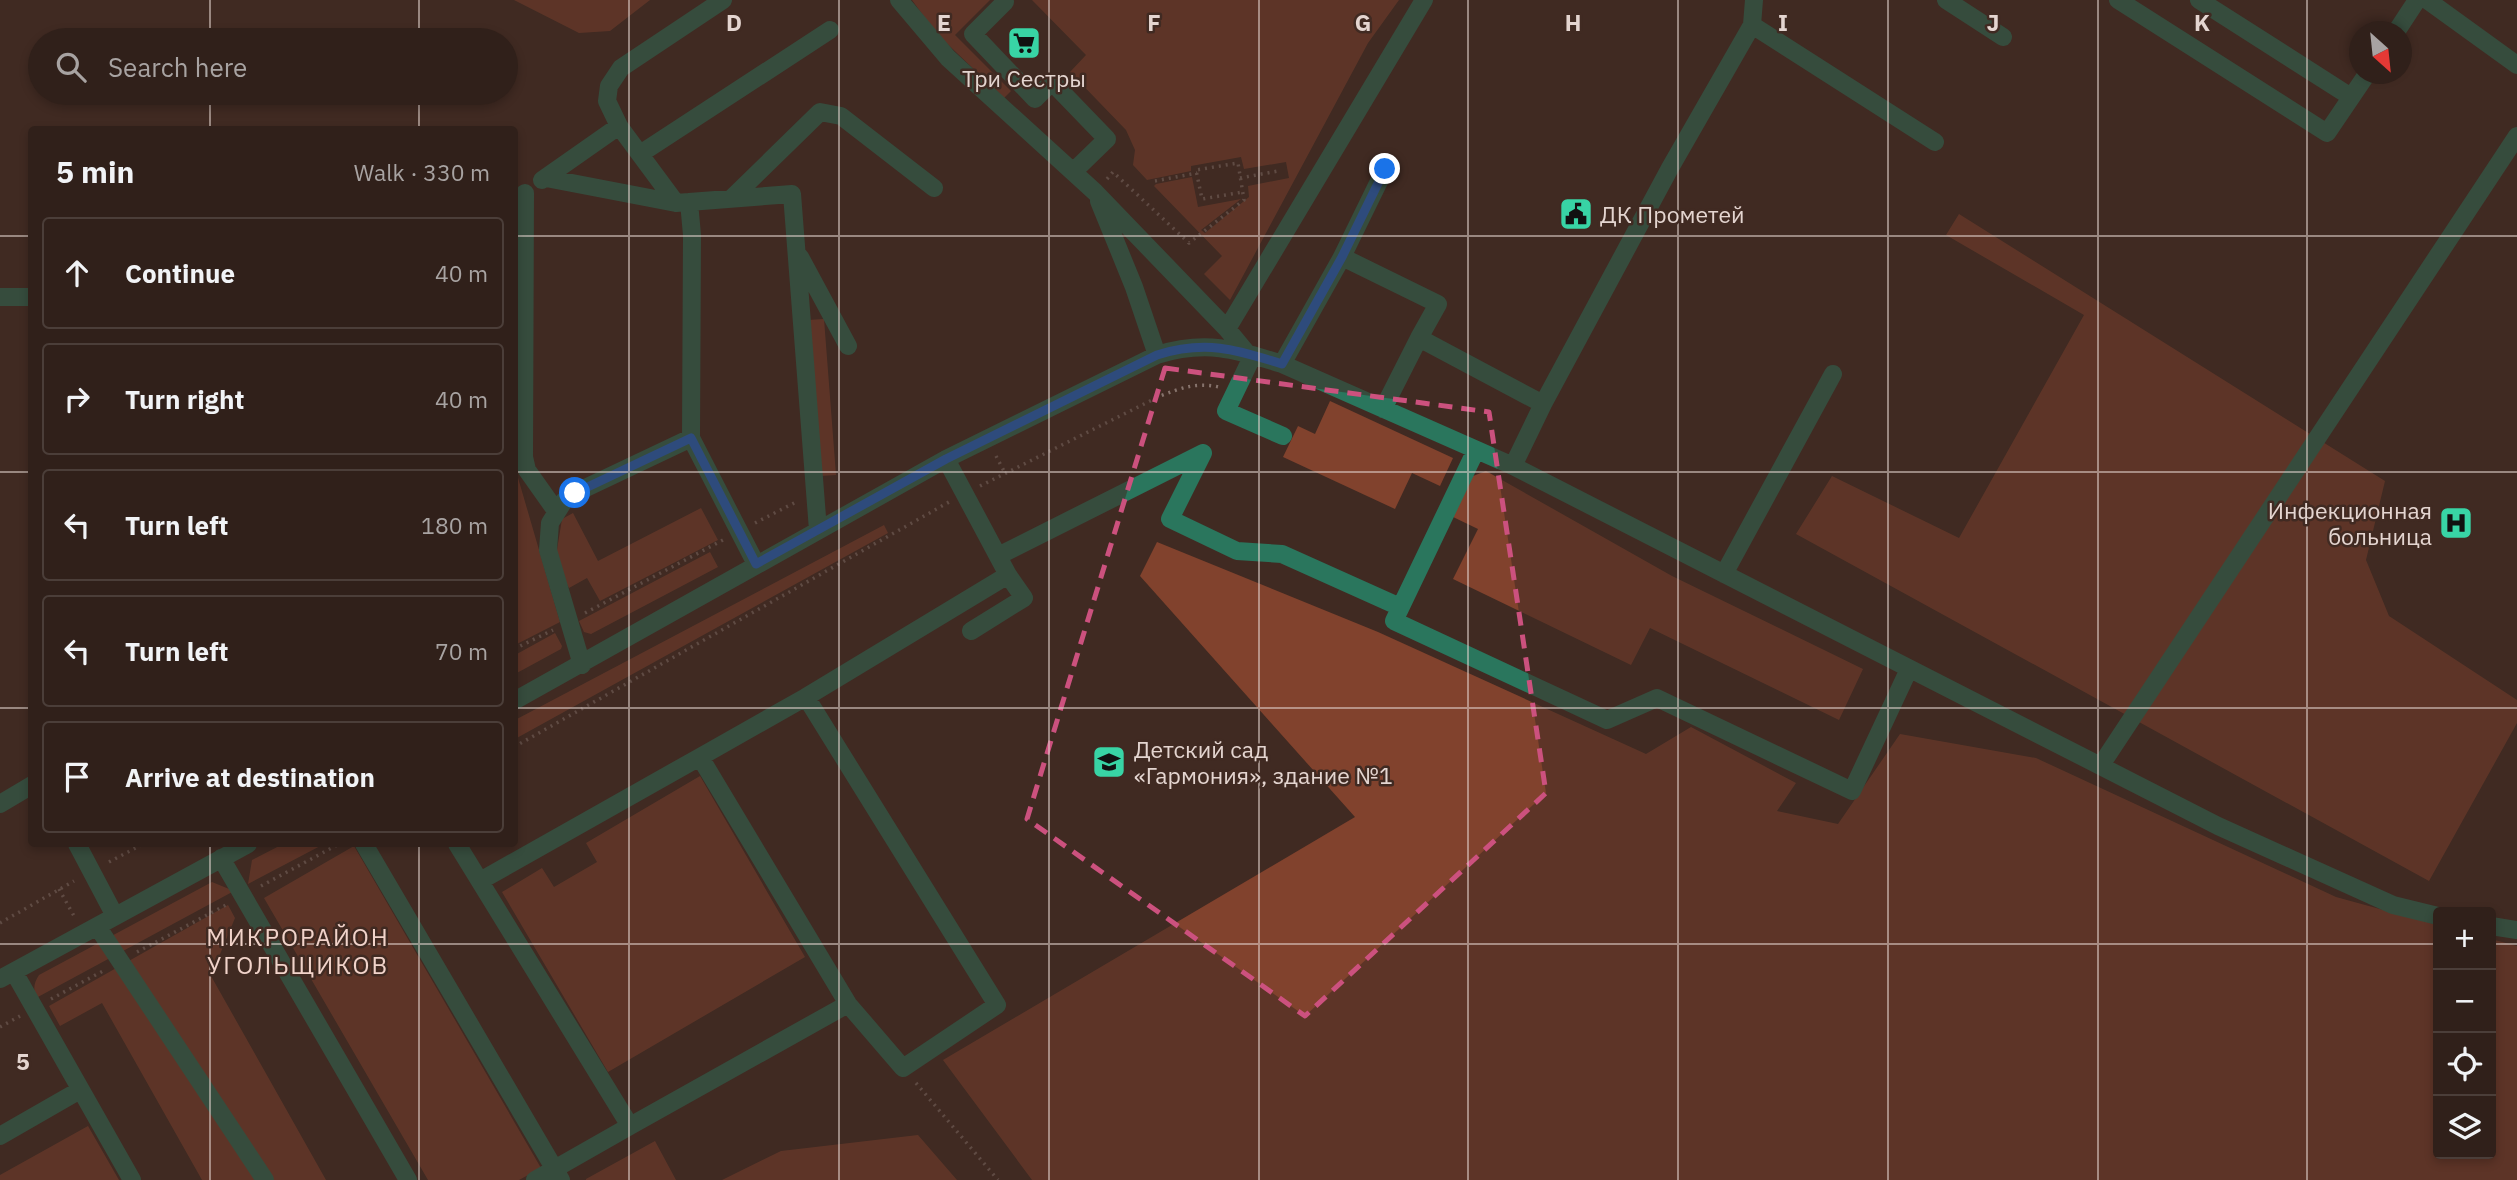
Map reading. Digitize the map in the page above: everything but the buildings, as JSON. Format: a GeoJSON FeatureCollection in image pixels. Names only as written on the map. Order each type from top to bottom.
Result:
{"type":"FeatureCollection","features":[{"type":"Feature","properties":{"kind":"street"},"geometry":{"type":"LineString","coordinates":[[723,0],[621,68],[610,86],[607,101],[620,126],[640,154],[682,203],[692,235],[691,438],[756,564]]}},
{"type":"Feature","properties":{"kind":"street"},"geometry":{"type":"LineString","coordinates":[[899,0],[948,58],[1074,171],[1250,354]]}},
{"type":"Feature","properties":{"kind":"street"},"geometry":{"type":"LineString","coordinates":[[1227,329],[1424,0]]}},
{"type":"Feature","properties":{"kind":"street"},"geometry":{"type":"LineString","coordinates":[[1513,466],[1543,404],[1664,180],[1752,25],[1754,0]]}},
{"type":"Feature","properties":{"kind":"street"},"geometry":{"type":"LineString","coordinates":[[1946,0],[2003,37]]}},
{"type":"Feature","properties":{"kind":"street"},"geometry":{"type":"LineString","coordinates":[[2118,0],[2327,133],[2360,84]]}},
{"type":"Feature","properties":{"kind":"street"},"geometry":{"type":"LineString","coordinates":[[2199,0],[2351,97]]}},
{"type":"Feature","properties":{"kind":"street"},"geometry":{"type":"LineString","coordinates":[[2403,21],[2417,0]]}},
{"type":"Feature","properties":{"kind":"street"},"geometry":{"type":"LineString","coordinates":[[2427,0],[2517,65]]}},
{"type":"Feature","properties":{"kind":"street"},"geometry":{"type":"LineString","coordinates":[[1005,2],[973,34],[1035,99],[1052,82],[1107,139],[1074,171]]}},
{"type":"Feature","properties":{"kind":"street"},"geometry":{"type":"LineString","coordinates":[[1752,25],[1935,142]]}},
{"type":"Feature","properties":{"kind":"street"},"geometry":{"type":"LineString","coordinates":[[640,154],[830,30]]}},
{"type":"Feature","properties":{"kind":"street"},"geometry":{"type":"LineString","coordinates":[[732,198],[820,112],[841,116],[934,188]]}},
{"type":"Feature","properties":{"kind":"street"},"geometry":{"type":"LineString","coordinates":[[556,511],[527,470],[524,457],[519,354],[520,196],[620,126]]}},
{"type":"Feature","properties":{"kind":"street"},"geometry":{"type":"LineString","coordinates":[[2101,765],[2517,136]]}},
{"type":"Feature","properties":{"kind":"street"},"geometry":{"type":"LineString","coordinates":[[1282,364],[1342,257],[1385,169]]}},
{"type":"Feature","properties":{"kind":"street"},"geometry":{"type":"LineString","coordinates":[[546,178],[682,203],[792,194],[818,530]]}},
{"type":"Feature","properties":{"kind":"street"},"geometry":{"type":"LineString","coordinates":[[1095,192],[1134,287],[1157,355]]}},
{"type":"Feature","properties":{"kind":"street"},"geometry":{"type":"LineString","coordinates":[[797,251],[848,346]]}},
{"type":"Feature","properties":{"kind":"street"},"geometry":{"type":"LineString","coordinates":[[1342,257],[1438,304],[1383,409]]}},
{"type":"Feature","properties":{"kind":"street"},"geometry":{"type":"LineString","coordinates":[[0,297],[28,297]]}},
{"type":"Feature","properties":{"kind":"street"},"geometry":{"type":"LineString","coordinates":[[1419,338],[1543,404]]}},
{"type":"Feature","properties":{"kind":"street"},"geometry":{"type":"LineString","coordinates":[[518,699],[946,459],[1157,355],[1180,348],[1204,346],[1250,354],[1282,364],[1513,466],[2218,826],[2393,905],[2433,915]]}},
{"type":"Feature","properties":{"kind":"street"},"geometry":{"type":"LineString","coordinates":[[1250,354],[1226,411],[1283,436]]}},
{"type":"Feature","properties":{"kind":"street"},"geometry":{"type":"LineString","coordinates":[[1724,574],[1833,374]]}},
{"type":"Feature","properties":{"kind":"street"},"geometry":{"type":"LineString","coordinates":[[582,665],[548,550],[547,536],[556,511],[575,493],[691,438]]}},
{"type":"Feature","properties":{"kind":"street"},"geometry":{"type":"LineString","coordinates":[[1476,450],[1394,621],[1607,720],[1657,698],[1852,791],[1909,669]]}},
{"type":"Feature","properties":{"kind":"street"},"geometry":{"type":"LineString","coordinates":[[998,556],[1203,453],[1170,519],[1237,551],[1282,554],[1400,607]]}},
{"type":"Feature","properties":{"kind":"street"},"geometry":{"type":"LineString","coordinates":[[946,459],[1008,575],[1024,598],[971,631]]}},
{"type":"Feature","properties":{"kind":"street"},"geometry":{"type":"LineString","coordinates":[[480,881],[806,697],[1008,575]]}},
{"type":"Feature","properties":{"kind":"street"},"geometry":{"type":"LineString","coordinates":[[700,757],[848,1004],[903,1068],[997,1005],[806,697]]}},
{"type":"Feature","properties":{"kind":"street"},"geometry":{"type":"LineString","coordinates":[[0,804],[28,787]]}},
{"type":"Feature","properties":{"kind":"street"},"geometry":{"type":"LineString","coordinates":[[79,847],[115,916]]}},
{"type":"Feature","properties":{"kind":"street"},"geometry":{"type":"LineString","coordinates":[[132,1180],[35,1009],[7,976],[242,847]]}},
{"type":"Feature","properties":{"kind":"street"},"geometry":{"type":"LineString","coordinates":[[366,847],[558,1174]]}},
{"type":"Feature","properties":{"kind":"street"},"geometry":{"type":"LineString","coordinates":[[459,847],[630,1126]]}},
{"type":"Feature","properties":{"kind":"street"},"geometry":{"type":"LineString","coordinates":[[221,858],[408,1180]]}},
{"type":"Feature","properties":{"kind":"street"},"geometry":{"type":"LineString","coordinates":[[97,926],[265,1180]]}},
{"type":"Feature","properties":{"kind":"street"},"geometry":{"type":"LineString","coordinates":[[2496,927],[2517,930]]}},
{"type":"Feature","properties":{"kind":"street"},"geometry":{"type":"LineString","coordinates":[[535,1180],[558,1174],[630,1126],[848,1004]]}},
{"type":"Feature","properties":{"kind":"street"},"geometry":{"type":"LineString","coordinates":[[0,1136],[80,1090]]}},
{"type":"Feature","properties":{"kind":"path"},"geometry":{"type":"LineString","coordinates":[[1113,172],[1189,243],[1244,200],[1243,192],[1240,178],[1238,163],[1196,170],[1202,199],[1243,192]]}},
{"type":"Feature","properties":{"kind":"path"},"geometry":{"type":"LineString","coordinates":[[1240,178],[1278,171]]}},
{"type":"Feature","properties":{"kind":"path"},"geometry":{"type":"LineString","coordinates":[[1155,181],[1197,173]]}},
{"type":"Feature","properties":{"kind":"path"},"geometry":{"type":"LineString","coordinates":[[518,745],[965,493],[1160,396],[1185,386],[1201,384],[1235,392]]}},
{"type":"Feature","properties":{"kind":"path"},"geometry":{"type":"LineString","coordinates":[[518,647],[815,491]]}},
{"type":"Feature","properties":{"kind":"path"},"geometry":{"type":"LineString","coordinates":[[0,1027],[334,847]]}},
{"type":"Feature","properties":{"kind":"path"},"geometry":{"type":"LineString","coordinates":[[0,923],[59,889]]}},
{"type":"Feature","properties":{"kind":"path"},"geometry":{"type":"LineString","coordinates":[[903,1068],[998,1180]]}},
{"type":"Feature","properties":{"kind":"highlighted area"},"geometry":{"type":"Polygon","coordinates":[[[1165,368],[1489,412],[1546,793],[1305,1016],[1027,819],[1165,368]]]}},
{"type":"Feature","properties":{"kind":"shaded area"},"geometry":{"type":"Polygon","coordinates":[[[514,0],[650,0],[610,31],[579,33],[514,0]]]}},
{"type":"Feature","properties":{"kind":"shaded area"},"geometry":{"type":"Polygon","coordinates":[[[912,0],[990,0],[955,35],[1011,91],[1004,98],[936,33],[912,0]]]}},
{"type":"Feature","properties":{"kind":"shaded area"},"geometry":{"type":"Polygon","coordinates":[[[1032,0],[1399,0],[1368,43],[1230,300],[1204,274],[1222,256],[1154,186],[1192,177],[1198,207],[1241,199],[1201,230],[1205,233],[1249,197],[1248,186],[1289,178],[1286,162],[1244,169],[1241,157],[1191,166],[1191,171],[1147,180],[1133,165],[1135,150],[1126,130],[1070,72],[1086,55],[1032,0]]]}},
{"type":"Feature","properties":{"kind":"shaded area"},"geometry":{"type":"Polygon","coordinates":[[[1959,214],[2385,481],[2366,560],[2389,616],[2517,700],[2517,723],[2429,881],[1796,534],[1832,476],[1959,538],[2084,315],[1946,235],[1959,214]]]}},
{"type":"Feature","properties":{"kind":"shaded area"},"geometry":{"type":"Polygon","coordinates":[[[824,319],[836,475],[820,476],[808,320],[824,319]]]}},
{"type":"Feature","properties":{"kind":"shaded area"},"geometry":{"type":"Polygon","coordinates":[[[1330,401],[1453,458],[1440,486],[1412,473],[1395,509],[1283,457],[1298,426],[1315,434],[1330,401]]]}},
{"type":"Feature","properties":{"kind":"shaded area"},"geometry":{"type":"Polygon","coordinates":[[[1486,471],[1672,576],[1863,669],[1839,720],[1650,628],[1631,665],[1453,579],[1478,529],[1451,516],[1473,476],[1486,471]]]}},
{"type":"Feature","properties":{"kind":"shaded area"},"geometry":{"type":"Polygon","coordinates":[[[518,478],[560,622],[518,643],[518,478]]]}},
{"type":"Feature","properties":{"kind":"shaded area"},"geometry":{"type":"Polygon","coordinates":[[[701,508],[718,540],[600,601],[587,578],[569,588],[555,562],[562,519],[573,513],[598,561],[701,508]]]}},
{"type":"Feature","properties":{"kind":"shaded area"},"geometry":{"type":"Polygon","coordinates":[[[884,525],[888,533],[518,737],[518,718],[884,525]]]}},
{"type":"Feature","properties":{"kind":"shaded area"},"geometry":{"type":"Polygon","coordinates":[[[1157,542],[1378,632],[1646,754],[1691,727],[1796,783],[1777,811],[1838,824],[1900,734],[2036,758],[2336,897],[2433,924],[2433,1159],[2496,1159],[2496,940],[2517,946],[2517,1180],[1032,1180],[943,1060],[1355,817],[1140,576],[1157,542]]]}},
{"type":"Feature","properties":{"kind":"shaded area"},"geometry":{"type":"Polygon","coordinates":[[[710,552],[718,567],[591,634],[584,632],[579,621],[710,552]]]}},
{"type":"Feature","properties":{"kind":"shaded area"},"geometry":{"type":"Polygon","coordinates":[[[555,633],[562,646],[518,672],[518,653],[555,633]]]}},
{"type":"Feature","properties":{"kind":"shaded area"},"geometry":{"type":"Polygon","coordinates":[[[700,776],[805,957],[608,1072],[502,892],[542,868],[554,887],[597,862],[586,843],[700,776]]]}},
{"type":"Feature","properties":{"kind":"shaded area"},"geometry":{"type":"Polygon","coordinates":[[[277,847],[318,847],[248,884],[252,860],[277,847]]]}},
{"type":"Feature","properties":{"kind":"shaded area"},"geometry":{"type":"Polygon","coordinates":[[[355,847],[541,1168],[519,1180],[428,1180],[264,898],[355,847]]]}},
{"type":"Feature","properties":{"kind":"shaded area"},"geometry":{"type":"Polygon","coordinates":[[[212,882],[234,891],[36,998],[34,986],[39,975],[212,882]]]}},
{"type":"Feature","properties":{"kind":"shaded area"},"geometry":{"type":"Polygon","coordinates":[[[228,905],[235,918],[211,976],[326,1180],[202,1180],[102,1003],[60,1026],[49,1006],[228,905]]]}},
{"type":"Feature","properties":{"kind":"shaded area"},"geometry":{"type":"Polygon","coordinates":[[[88,1126],[119,1180],[0,1180],[0,1175],[88,1126]]]}},
{"type":"Feature","properties":{"kind":"shaded area"},"geometry":{"type":"Polygon","coordinates":[[[918,1135],[957,1180],[722,1180],[781,1151],[918,1135]]]}},
{"type":"Feature","properties":{"kind":"shaded area"},"geometry":{"type":"Polygon","coordinates":[[[655,1141],[676,1180],[586,1180],[586,1179],[655,1141]]]}},
{"type":"Feature","properties":{"kind":"place","name":"Три Сестры"},"geometry":{"type":"Point","coordinates":[1024,43]}},
{"type":"Feature","properties":{"kind":"place","name":"ДК Прометей"},"geometry":{"type":"Point","coordinates":[1576,214]}},
{"type":"Feature","properties":{"kind":"place","name":"Инфекционная больница"},"geometry":{"type":"Point","coordinates":[2456,523]}},
{"type":"Feature","properties":{"kind":"place","name":"Детский сад «Гармония», здание №1"},"geometry":{"type":"Point","coordinates":[1109,762]}},
{"type":"Feature","properties":{"kind":"district","name":"МИКРОРАЙОН УГОЛЬЩИКОВ"},"geometry":{"type":"Point","coordinates":[298,951]}},
{"type":"Feature","properties":{"kind":"route"},"geometry":{"type":"LineString","coordinates":[[575,493],[691,438],[756,564],[946,459],[1157,355],[1180,348],[1204,346],[1246,352],[1282,364],[1342,257],[1385,169]]}}]}
